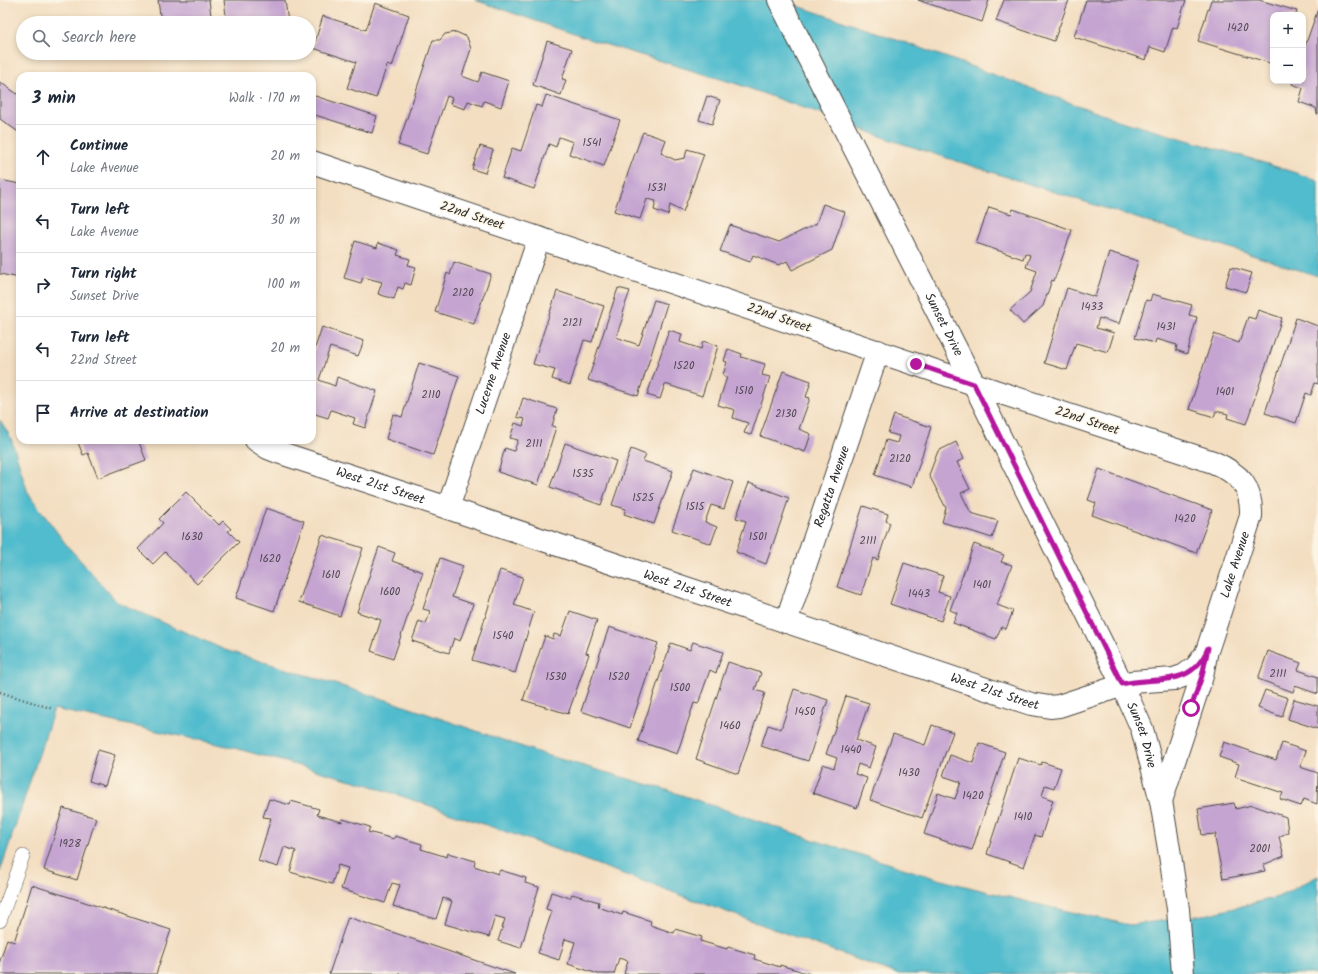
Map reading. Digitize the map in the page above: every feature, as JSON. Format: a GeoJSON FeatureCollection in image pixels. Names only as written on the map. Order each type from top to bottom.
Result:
{"type":"FeatureCollection","features":[{"type":"Feature","properties":{"kind":"street","name":"Sunset Drive"},"geometry":{"type":"LineString","coordinates":[[779,0],[974,384],[1122,684],[1142,729],[1161,801],[1178,909],[1183,974]]}},
{"type":"Feature","properties":{"kind":"street","name":"22nd Street"},"geometry":{"type":"LineString","coordinates":[[316,163],[974,384],[1213,462],[1230,470],[1243,481]]}},
{"type":"Feature","properties":{"kind":"street","name":"Lucerne Avenue"},"geometry":{"type":"LineString","coordinates":[[448,508],[539,238]]}},
{"type":"Feature","properties":{"kind":"street","name":"Regatta Avenue"},"geometry":{"type":"LineString","coordinates":[[786,622],[878,352]]}},
{"type":"Feature","properties":{"kind":"street","name":"West 21st Street"},"geometry":{"type":"LineString","coordinates":[[262,444],[278,452],[1040,706],[1050,707],[1068,704],[1122,684]]}},
{"type":"Feature","properties":{"kind":"street","name":"Lake Avenue"},"geometry":{"type":"LineString","coordinates":[[1122,684],[1138,681],[1174,679],[1196,667],[1205,655],[1251,516],[1250,499],[1243,481]]}},
{"type":"Feature","properties":{"kind":"street","name":"Lake Avenue"},"geometry":{"type":"LineString","coordinates":[[1161,801],[1202,676],[1208,648]]}},
{"type":"Feature","properties":{"kind":"lane"},"geometry":{"type":"LineString","coordinates":[[0,921],[24,856]]}},
{"type":"Feature","properties":{"kind":"path"},"geometry":{"type":"LineString","coordinates":[[0,692],[53,709]]}},
{"type":"Feature","properties":{"kind":"water"},"geometry":{"type":"Polygon","coordinates":[[[475,0],[780,0],[890,37],[1118,120],[1239,155],[1318,180],[1318,276],[897,142],[737,84],[594,41],[475,0]]]}},
{"type":"Feature","properties":{"kind":"water"},"geometry":{"type":"Polygon","coordinates":[[[0,420],[11,438],[28,493],[65,543],[117,602],[225,650],[390,701],[546,755],[667,790],[817,841],[941,880],[1045,906],[1130,925],[1210,914],[1278,897],[1318,876],[1318,974],[897,974],[527,839],[366,784],[227,746],[54,709],[0,872],[0,420]]]}},
{"type":"Feature","properties":{"kind":"building"},"geometry":{"type":"Polygon","coordinates":[[[158,0],[209,0],[211,16],[160,16],[158,0]]]}},
{"type":"Feature","properties":{"kind":"building"},"geometry":{"type":"Polygon","coordinates":[[[224,0],[285,0],[287,16],[226,16],[224,0]]]}},
{"type":"Feature","properties":{"kind":"building"},"geometry":{"type":"Polygon","coordinates":[[[918,0],[989,0],[982,22],[918,0]]]}},
{"type":"Feature","properties":{"kind":"building"},"geometry":{"type":"Polygon","coordinates":[[[1004,0],[1069,0],[1054,41],[996,21],[1004,0]]]}},
{"type":"Feature","properties":{"kind":"building"},"geometry":{"type":"Polygon","coordinates":[[[1086,0],[1186,0],[1177,28],[1173,27],[1165,52],[1150,47],[1146,60],[1074,37],[1086,0]]]}},
{"type":"Feature","properties":{"kind":"building"},"geometry":{"type":"Polygon","coordinates":[[[1211,0],[1259,0],[1297,11],[1270,12],[1270,63],[1198,41],[1211,0]]]}},
{"type":"Feature","properties":{"kind":"building"},"geometry":{"type":"Polygon","coordinates":[[[375,3],[409,15],[392,67],[387,65],[376,98],[347,88],[356,62],[316,49],[316,38],[323,16],[366,30],[375,3]]]}},
{"type":"Feature","properties":{"kind":"building"},"geometry":{"type":"Polygon","coordinates":[[[1318,9],[1318,114],[1316,108],[1299,102],[1303,88],[1292,84],[1306,84],[1306,43],[1318,9]]]}},
{"type":"Feature","properties":{"kind":"building"},"geometry":{"type":"Polygon","coordinates":[[[456,32],[467,37],[471,49],[462,76],[478,82],[482,72],[509,81],[501,107],[484,101],[482,106],[468,101],[465,109],[450,104],[452,98],[447,96],[427,154],[398,145],[433,40],[440,40],[445,34],[456,32]]]}},
{"type":"Feature","properties":{"kind":"building"},"geometry":{"type":"Polygon","coordinates":[[[547,41],[572,49],[562,79],[566,80],[561,95],[533,85],[547,41]]]}},
{"type":"Feature","properties":{"kind":"building"},"geometry":{"type":"Polygon","coordinates":[[[0,82],[16,93],[16,130],[0,119],[0,82]]]}},
{"type":"Feature","properties":{"kind":"building"},"geometry":{"type":"Polygon","coordinates":[[[546,95],[620,120],[604,166],[569,154],[573,142],[559,137],[556,147],[549,144],[534,189],[502,178],[512,148],[521,151],[536,105],[542,107],[546,95]]]}},
{"type":"Feature","properties":{"kind":"building"},"geometry":{"type":"Polygon","coordinates":[[[316,96],[377,116],[372,133],[316,115],[316,96]]]}},
{"type":"Feature","properties":{"kind":"building"},"geometry":{"type":"Polygon","coordinates":[[[707,96],[720,100],[712,124],[699,120],[707,96]]]}},
{"type":"Feature","properties":{"kind":"building"},"geometry":{"type":"Polygon","coordinates":[[[643,132],[666,140],[661,153],[675,160],[685,158],[687,149],[704,154],[683,212],[670,205],[668,215],[654,210],[656,201],[647,199],[640,219],[614,211],[643,132]]]}},
{"type":"Feature","properties":{"kind":"building"},"geometry":{"type":"Polygon","coordinates":[[[480,146],[493,150],[485,173],[472,169],[480,146]]]}},
{"type":"Feature","properties":{"kind":"building"},"geometry":{"type":"Polygon","coordinates":[[[0,180],[16,183],[16,277],[0,274],[0,180]]]}},
{"type":"Feature","properties":{"kind":"building"},"geometry":{"type":"Polygon","coordinates":[[[823,204],[845,212],[832,250],[792,270],[787,261],[779,265],[753,255],[750,262],[720,251],[730,225],[779,242],[816,224],[823,204]]]}},
{"type":"Feature","properties":{"kind":"building"},"geometry":{"type":"Polygon","coordinates":[[[989,207],[1011,214],[1013,209],[1072,230],[1054,281],[1052,280],[1043,306],[1023,324],[1010,310],[1030,292],[1037,271],[1026,267],[1030,255],[1025,253],[1023,259],[976,243],[989,207]]]}},
{"type":"Feature","properties":{"kind":"building"},"geometry":{"type":"Polygon","coordinates":[[[355,241],[377,248],[378,243],[399,250],[397,255],[410,259],[408,265],[416,267],[411,285],[405,283],[403,289],[398,287],[394,299],[378,294],[382,282],[363,277],[361,283],[344,278],[355,241]]]}},
{"type":"Feature","properties":{"kind":"building"},"geometry":{"type":"Polygon","coordinates":[[[1109,252],[1138,261],[1119,324],[1099,318],[1096,328],[1114,333],[1108,352],[1076,343],[1067,370],[1044,363],[1067,288],[1095,297],[1109,252]]]}},
{"type":"Feature","properties":{"kind":"building"},"geometry":{"type":"Polygon","coordinates":[[[454,262],[491,274],[474,324],[435,312],[447,273],[450,275],[454,262]]]}},
{"type":"Feature","properties":{"kind":"building"},"geometry":{"type":"Polygon","coordinates":[[[1231,267],[1252,273],[1246,292],[1225,286],[1231,267]]]}},
{"type":"Feature","properties":{"kind":"building"},"geometry":{"type":"Polygon","coordinates":[[[618,288],[630,291],[622,313],[624,314],[616,337],[639,345],[654,300],[667,304],[638,396],[588,380],[618,288]]]}},
{"type":"Feature","properties":{"kind":"building"},"geometry":{"type":"Polygon","coordinates":[[[557,291],[604,306],[592,342],[584,340],[570,385],[552,379],[555,370],[533,364],[557,291]]]}},
{"type":"Feature","properties":{"kind":"building"},"geometry":{"type":"Polygon","coordinates":[[[1152,294],[1192,305],[1189,315],[1197,317],[1187,354],[1176,350],[1177,345],[1156,339],[1155,343],[1135,338],[1146,300],[1150,301],[1152,294]]]}},
{"type":"Feature","properties":{"kind":"building"},"geometry":{"type":"Polygon","coordinates":[[[1258,310],[1282,318],[1246,424],[1227,418],[1228,414],[1216,411],[1214,417],[1189,409],[1214,334],[1239,343],[1248,317],[1255,319],[1258,310]]]}},
{"type":"Feature","properties":{"kind":"building"},"geometry":{"type":"Polygon","coordinates":[[[1296,318],[1318,326],[1318,384],[1315,383],[1311,395],[1306,393],[1296,423],[1265,413],[1296,318]]]}},
{"type":"Feature","properties":{"kind":"building"},"geometry":{"type":"Polygon","coordinates":[[[322,327],[364,341],[358,356],[330,347],[319,380],[335,386],[337,377],[377,391],[365,428],[353,424],[355,418],[331,410],[328,418],[316,414],[316,345],[322,327]]]}},
{"type":"Feature","properties":{"kind":"building"},"geometry":{"type":"Polygon","coordinates":[[[669,330],[682,334],[680,342],[701,349],[703,341],[718,346],[702,396],[665,384],[660,399],[647,395],[669,330]]]}},
{"type":"Feature","properties":{"kind":"building"},"geometry":{"type":"Polygon","coordinates":[[[728,349],[742,354],[741,357],[765,364],[762,375],[770,377],[751,435],[744,433],[748,423],[733,418],[735,410],[718,405],[727,377],[723,375],[727,362],[724,361],[728,349]]]}},
{"type":"Feature","properties":{"kind":"building"},"geometry":{"type":"Polygon","coordinates":[[[419,363],[459,376],[433,455],[386,439],[393,414],[402,417],[419,363]]]}},
{"type":"Feature","properties":{"kind":"building"},"geometry":{"type":"Polygon","coordinates":[[[783,371],[811,381],[806,397],[810,398],[799,429],[811,434],[805,452],[760,436],[783,371]]]}},
{"type":"Feature","properties":{"kind":"building"},"geometry":{"type":"Polygon","coordinates":[[[523,398],[557,409],[552,426],[556,427],[538,485],[498,472],[505,448],[514,451],[518,440],[510,438],[515,423],[523,426],[525,419],[517,417],[523,398]]]}},
{"type":"Feature","properties":{"kind":"building"},"geometry":{"type":"Polygon","coordinates":[[[894,415],[931,427],[912,487],[875,475],[886,440],[897,443],[899,436],[888,433],[894,415]]]}},
{"type":"Feature","properties":{"kind":"building"},"geometry":{"type":"Polygon","coordinates":[[[956,442],[964,459],[957,462],[970,489],[961,493],[971,513],[998,521],[992,538],[942,522],[946,508],[929,475],[938,451],[956,442]]]}},
{"type":"Feature","properties":{"kind":"building"},"geometry":{"type":"Polygon","coordinates":[[[565,443],[616,461],[601,505],[550,487],[565,443]]]}},
{"type":"Feature","properties":{"kind":"building"},"geometry":{"type":"Polygon","coordinates":[[[79,444],[140,444],[146,460],[98,478],[88,453],[83,455],[79,444]]]}},
{"type":"Feature","properties":{"kind":"building"},"geometry":{"type":"Polygon","coordinates":[[[631,449],[646,455],[643,461],[673,471],[654,524],[624,514],[626,509],[612,505],[631,449]]]}},
{"type":"Feature","properties":{"kind":"building"},"geometry":{"type":"Polygon","coordinates":[[[694,468],[733,482],[724,509],[711,505],[705,522],[717,527],[711,544],[672,530],[694,468]]]}},
{"type":"Feature","properties":{"kind":"building"},"geometry":{"type":"Polygon","coordinates":[[[1099,469],[1212,510],[1196,553],[1092,515],[1096,503],[1088,500],[1099,469]]]}},
{"type":"Feature","properties":{"kind":"building"},"geometry":{"type":"Polygon","coordinates":[[[749,483],[789,498],[766,564],[736,552],[746,521],[736,518],[749,483]]]}},
{"type":"Feature","properties":{"kind":"building"},"geometry":{"type":"Polygon","coordinates":[[[186,492],[219,525],[223,521],[231,529],[228,531],[239,542],[197,584],[165,552],[153,564],[138,549],[163,523],[159,519],[186,492]]]}},
{"type":"Feature","properties":{"kind":"building"},"geometry":{"type":"Polygon","coordinates":[[[863,506],[888,514],[886,521],[890,523],[878,560],[873,558],[861,595],[837,587],[863,506]]]}},
{"type":"Feature","properties":{"kind":"building"},"geometry":{"type":"Polygon","coordinates":[[[266,508],[304,521],[274,611],[236,598],[266,508]]]}},
{"type":"Feature","properties":{"kind":"building"},"geometry":{"type":"Polygon","coordinates":[[[322,535],[363,548],[340,616],[299,602],[322,535]]]}},
{"type":"Feature","properties":{"kind":"building"},"geometry":{"type":"Polygon","coordinates":[[[974,544],[1004,555],[1001,562],[1012,565],[997,605],[1013,611],[1006,629],[1001,627],[996,639],[953,623],[957,613],[950,610],[974,544]]]}},
{"type":"Feature","properties":{"kind":"building"},"geometry":{"type":"Polygon","coordinates":[[[379,547],[395,553],[392,561],[423,572],[393,659],[371,651],[381,620],[357,612],[379,547]]]}},
{"type":"Feature","properties":{"kind":"building"},"geometry":{"type":"Polygon","coordinates":[[[440,558],[463,566],[452,597],[473,604],[460,641],[454,638],[449,653],[412,641],[419,621],[426,624],[430,611],[423,609],[440,558]]]}},
{"type":"Feature","properties":{"kind":"building"},"geometry":{"type":"Polygon","coordinates":[[[904,563],[943,576],[938,592],[950,596],[941,621],[890,604],[904,563]]]}},
{"type":"Feature","properties":{"kind":"building"},"geometry":{"type":"Polygon","coordinates":[[[500,570],[523,577],[514,605],[534,612],[515,673],[472,660],[500,570]]]}},
{"type":"Feature","properties":{"kind":"building"},"geometry":{"type":"Polygon","coordinates":[[[570,611],[597,620],[586,653],[589,654],[568,714],[523,700],[545,636],[553,639],[554,634],[561,636],[570,611]]]}},
{"type":"Feature","properties":{"kind":"building"},"geometry":{"type":"Polygon","coordinates":[[[609,627],[658,643],[630,728],[581,711],[609,627]]]}},
{"type":"Feature","properties":{"kind":"building"},"geometry":{"type":"Polygon","coordinates":[[[693,642],[723,652],[716,673],[710,670],[698,704],[694,703],[677,754],[638,741],[671,643],[690,650],[693,642]]]}},
{"type":"Feature","properties":{"kind":"building"},"geometry":{"type":"Polygon","coordinates":[[[1268,651],[1301,663],[1298,670],[1318,677],[1318,694],[1295,686],[1293,692],[1258,679],[1268,651]]]}},
{"type":"Feature","properties":{"kind":"building"},"geometry":{"type":"Polygon","coordinates":[[[728,662],[761,673],[755,690],[765,693],[738,774],[696,759],[728,662]]]}},
{"type":"Feature","properties":{"kind":"building"},"geometry":{"type":"Polygon","coordinates":[[[794,689],[828,700],[808,761],[761,746],[768,725],[781,729],[794,689]]]}},
{"type":"Feature","properties":{"kind":"building"},"geometry":{"type":"Polygon","coordinates":[[[1265,690],[1288,698],[1282,717],[1258,708],[1265,690]]]}},
{"type":"Feature","properties":{"kind":"building"},"geometry":{"type":"Polygon","coordinates":[[[846,696],[869,703],[856,740],[876,747],[869,768],[858,764],[855,774],[867,778],[857,808],[813,793],[823,764],[834,768],[837,758],[826,754],[846,696]]]}},
{"type":"Feature","properties":{"kind":"building"},"geometry":{"type":"Polygon","coordinates":[[[1294,699],[1318,706],[1318,729],[1288,719],[1294,699]]]}},
{"type":"Feature","properties":{"kind":"building"},"geometry":{"type":"Polygon","coordinates":[[[932,725],[953,732],[922,818],[870,800],[893,734],[925,745],[932,725]]]}},
{"type":"Feature","properties":{"kind":"building"},"geometry":{"type":"Polygon","coordinates":[[[1224,742],[1276,760],[1282,743],[1306,751],[1300,767],[1318,773],[1317,804],[1304,799],[1301,806],[1280,799],[1283,793],[1235,777],[1239,764],[1219,757],[1224,742]]]}},
{"type":"Feature","properties":{"kind":"building"},"geometry":{"type":"Polygon","coordinates":[[[979,743],[1005,752],[972,850],[924,834],[938,793],[955,799],[961,782],[943,776],[950,755],[973,763],[979,743]]]}},
{"type":"Feature","properties":{"kind":"building"},"geometry":{"type":"Polygon","coordinates":[[[98,750],[115,755],[105,786],[89,781],[98,750]]]}},
{"type":"Feature","properties":{"kind":"building"},"geometry":{"type":"Polygon","coordinates":[[[1018,758],[1041,765],[1042,762],[1061,768],[1054,788],[1045,785],[1042,796],[1053,800],[1041,837],[1035,835],[1024,867],[987,854],[1018,758]]]}},
{"type":"Feature","properties":{"kind":"building"},"geometry":{"type":"Polygon","coordinates":[[[269,799],[290,805],[291,801],[319,809],[317,815],[342,822],[343,819],[370,827],[368,832],[394,839],[395,836],[422,844],[421,849],[447,857],[448,853],[475,861],[474,866],[498,874],[500,870],[526,878],[525,883],[539,887],[521,948],[498,941],[505,919],[495,916],[489,937],[445,924],[452,901],[443,898],[436,919],[393,906],[400,885],[392,883],[385,903],[341,889],[348,868],[338,865],[332,884],[290,872],[296,851],[284,847],[278,867],[258,861],[271,818],[263,817],[269,799]]]}},
{"type":"Feature","properties":{"kind":"building"},"geometry":{"type":"Polygon","coordinates":[[[1234,803],[1236,809],[1252,805],[1286,817],[1288,832],[1279,837],[1284,856],[1263,865],[1265,871],[1223,879],[1215,838],[1216,834],[1202,835],[1198,809],[1234,803]]]}},
{"type":"Feature","properties":{"kind":"building"},"geometry":{"type":"Polygon","coordinates":[[[63,808],[96,818],[77,880],[44,870],[63,808]]]}},
{"type":"Feature","properties":{"kind":"building"},"geometry":{"type":"Polygon","coordinates":[[[32,885],[171,930],[156,974],[0,974],[0,961],[7,939],[14,942],[32,885]]]}},
{"type":"Feature","properties":{"kind":"building"},"geometry":{"type":"Polygon","coordinates":[[[551,892],[570,898],[572,894],[599,902],[598,907],[622,915],[623,912],[651,921],[650,925],[674,933],[675,929],[702,937],[700,941],[755,955],[754,959],[810,974],[624,974],[628,961],[619,958],[614,974],[598,974],[568,964],[575,942],[565,939],[559,960],[538,953],[552,911],[546,909],[551,892]]]}},
{"type":"Feature","properties":{"kind":"building"},"geometry":{"type":"Polygon","coordinates":[[[348,917],[515,974],[329,974],[348,917]]]}},
{"type":"Feature","properties":{"kind":"route"},"geometry":{"type":"LineString","coordinates":[[916,364],[974,384],[1122,684],[1174,679],[1182,676],[1190,672],[1201,662],[1208,648],[1202,676],[1191,708]]}}]}
